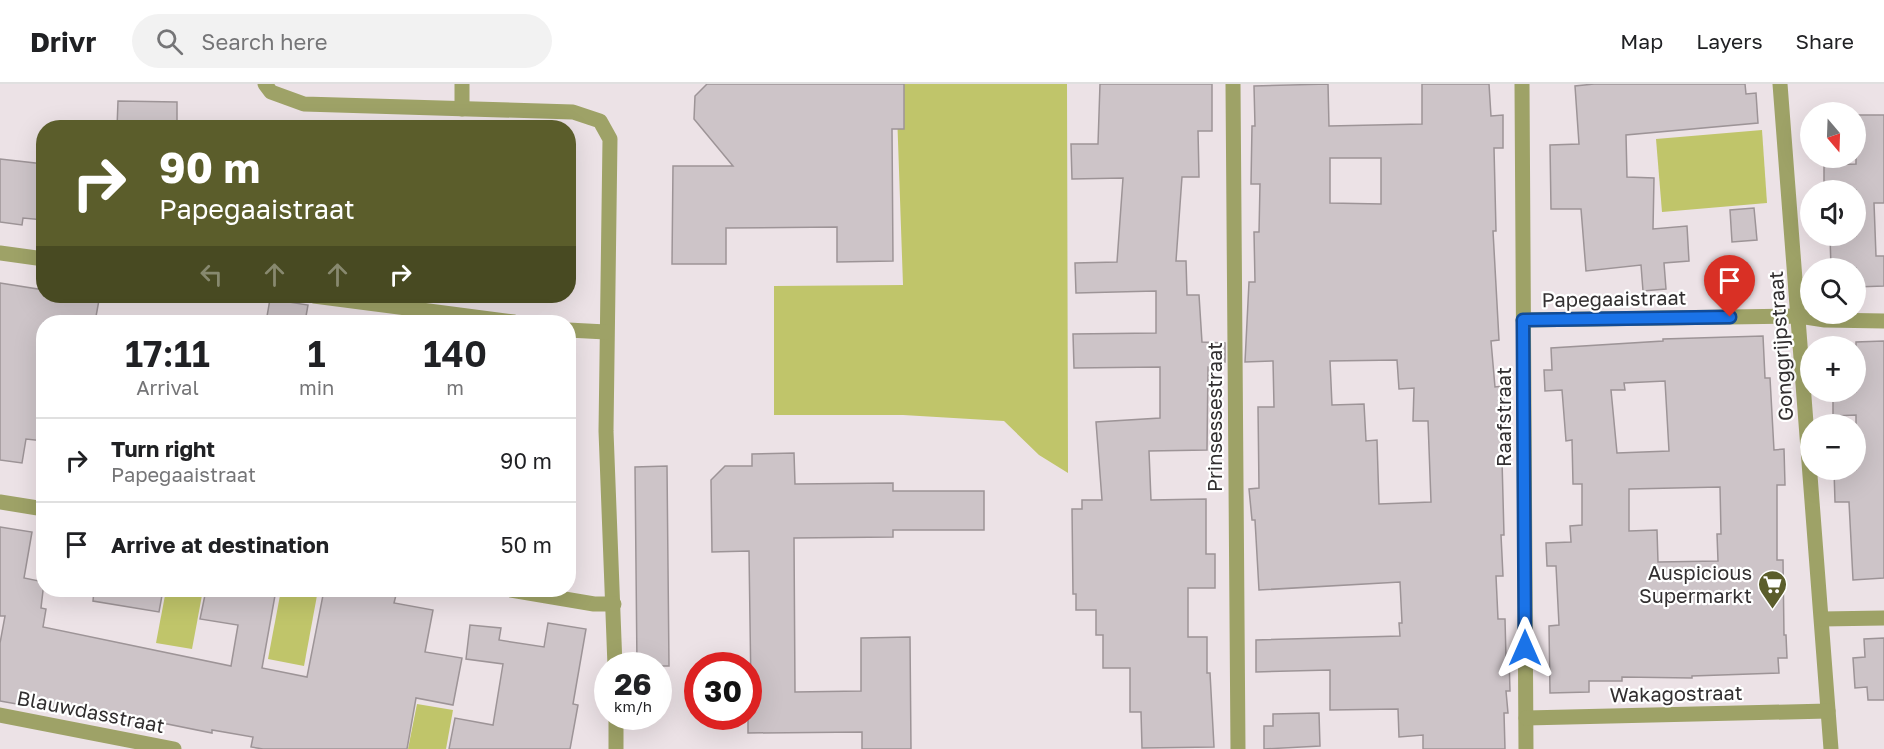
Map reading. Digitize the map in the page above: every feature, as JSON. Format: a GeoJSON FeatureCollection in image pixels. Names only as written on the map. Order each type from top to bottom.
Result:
{"type":"FeatureCollection","features":[{"type":"Feature","properties":{"kind":"street"},"geometry":{"type":"LineString","coordinates":[[265,84],[271,92],[304,104],[573,112],[600,121],[610,139],[606,431],[615,652]]}},
{"type":"Feature","properties":{"kind":"street"},"geometry":{"type":"LineString","coordinates":[[462,84],[462,109]]}},
{"type":"Feature","properties":{"kind":"street","name":"Prinsessestraat"},"geometry":{"type":"LineString","coordinates":[[1233,84],[1238,749]]}},
{"type":"Feature","properties":{"kind":"street","name":"Raafstraat"},"geometry":{"type":"LineString","coordinates":[[1522,84],[1526,749]]}},
{"type":"Feature","properties":{"kind":"street","name":"Gonggrijpstraat"},"geometry":{"type":"LineString","coordinates":[[1780,84],[1831,749]]}},
{"type":"Feature","properties":{"kind":"street"},"geometry":{"type":"LineString","coordinates":[[0,253],[36,258]]}},
{"type":"Feature","properties":{"kind":"street"},"geometry":{"type":"LineString","coordinates":[[368,303],[460,315]]}},
{"type":"Feature","properties":{"kind":"street","name":"Papegaaistraat"},"geometry":{"type":"LineString","coordinates":[[1523,320],[1799,316],[1825,320],[1884,321]]}},
{"type":"Feature","properties":{"kind":"street"},"geometry":{"type":"LineString","coordinates":[[576,330],[606,332]]}},
{"type":"Feature","properties":{"kind":"street"},"geometry":{"type":"LineString","coordinates":[[0,502],[36,508]]}},
{"type":"Feature","properties":{"kind":"street"},"geometry":{"type":"LineString","coordinates":[[552,597],[594,604],[614,604]]}},
{"type":"Feature","properties":{"kind":"street"},"geometry":{"type":"LineString","coordinates":[[1822,619],[1884,618]]}},
{"type":"Feature","properties":{"kind":"street","name":"Wakagostraat"},"geometry":{"type":"LineString","coordinates":[[1526,718],[1828,711]]}},
{"type":"Feature","properties":{"kind":"street","name":"Blauwdasstraat"},"geometry":{"type":"LineString","coordinates":[[0,715],[174,749]]}},
{"type":"Feature","properties":{"kind":"street"},"geometry":{"type":"LineString","coordinates":[[616,730],[616,749]]}},
{"type":"Feature","properties":{"kind":"green space"},"geometry":{"type":"Polygon","coordinates":[[[896,84],[1067,84],[1068,473],[1039,455],[1004,421],[903,415],[774,415],[774,286],[903,285],[896,84]]]}},
{"type":"Feature","properties":{"kind":"green space"},"geometry":{"type":"Polygon","coordinates":[[[1762,130],[1767,203],[1662,212],[1656,139],[1762,130]]]}},
{"type":"Feature","properties":{"kind":"green space"},"geometry":{"type":"Polygon","coordinates":[[[165,597],[202,597],[192,649],[156,643],[165,597]]]}},
{"type":"Feature","properties":{"kind":"green space"},"geometry":{"type":"Polygon","coordinates":[[[280,597],[317,597],[304,666],[268,659],[280,597]]]}},
{"type":"Feature","properties":{"kind":"green space"},"geometry":{"type":"Polygon","coordinates":[[[417,704],[453,710],[446,749],[408,749],[417,704]]]}},
{"type":"Feature","properties":{"kind":"building"},"geometry":{"type":"Polygon","coordinates":[[[707,84],[904,84],[904,129],[892,129],[893,261],[837,262],[837,227],[726,228],[726,264],[672,264],[673,166],[733,166],[694,119],[695,96],[707,84]]]}},
{"type":"Feature","properties":{"kind":"building"},"geometry":{"type":"Polygon","coordinates":[[[1100,84],[1212,84],[1212,131],[1198,131],[1199,177],[1182,177],[1176,261],[1186,261],[1187,295],[1199,295],[1202,342],[1225,343],[1225,362],[1213,362],[1213,367],[1208,367],[1207,450],[1149,451],[1151,500],[1206,499],[1206,554],[1215,554],[1215,588],[1188,588],[1188,637],[1207,637],[1207,673],[1210,673],[1214,747],[1142,748],[1141,712],[1130,712],[1130,668],[1103,668],[1103,635],[1096,635],[1096,610],[1076,610],[1076,594],[1073,594],[1072,509],[1082,509],[1082,500],[1102,500],[1096,422],[1160,418],[1160,367],[1074,368],[1073,334],[1156,333],[1156,291],[1076,293],[1075,263],[1117,262],[1123,178],[1072,179],[1071,144],[1098,144],[1100,84]]]}},
{"type":"Feature","properties":{"kind":"building"},"geometry":{"type":"Polygon","coordinates":[[[1328,84],[1329,126],[1422,124],[1422,84],[1489,84],[1491,116],[1503,115],[1503,148],[1494,148],[1496,231],[1493,231],[1499,340],[1491,341],[1495,387],[1503,386],[1505,417],[1506,459],[1502,460],[1504,535],[1501,535],[1503,576],[1496,576],[1498,619],[1505,619],[1506,658],[1509,658],[1510,691],[1506,691],[1508,713],[1504,713],[1505,749],[1423,749],[1423,735],[1399,737],[1398,709],[1330,710],[1330,670],[1256,672],[1256,640],[1400,636],[1399,623],[1402,623],[1400,582],[1259,590],[1255,520],[1252,520],[1249,489],[1259,488],[1258,407],[1274,407],[1273,361],[1245,362],[1249,282],[1255,282],[1254,232],[1259,232],[1260,184],[1251,184],[1252,126],[1255,126],[1254,86],[1328,84]],[[1330,158],[1330,203],[1381,204],[1381,158],[1330,158]],[[1397,360],[1330,361],[1332,405],[1364,404],[1366,441],[1377,440],[1379,504],[1431,502],[1428,421],[1413,421],[1414,388],[1399,389],[1397,360]]]}},
{"type":"Feature","properties":{"kind":"building"},"geometry":{"type":"Polygon","coordinates":[[[1745,84],[1746,94],[1756,93],[1758,123],[1626,135],[1627,177],[1654,178],[1653,229],[1687,226],[1689,261],[1664,263],[1666,289],[1643,291],[1641,265],[1586,271],[1581,209],[1551,209],[1550,145],[1579,144],[1575,86],[1745,84]]]}},
{"type":"Feature","properties":{"kind":"building"},"geometry":{"type":"Polygon","coordinates":[[[118,101],[177,102],[177,120],[117,120],[118,101]]]}},
{"type":"Feature","properties":{"kind":"building"},"geometry":{"type":"Polygon","coordinates":[[[1866,115],[1884,115],[1884,203],[1874,203],[1876,256],[1884,256],[1884,286],[1866,287],[1866,258],[1831,258],[1830,246],[1866,246],[1866,180],[1824,180],[1824,168],[1866,168],[1866,115]]]}},
{"type":"Feature","properties":{"kind":"building"},"geometry":{"type":"Polygon","coordinates":[[[0,159],[36,163],[36,219],[23,218],[22,225],[0,222],[0,159]]]}},
{"type":"Feature","properties":{"kind":"building"},"geometry":{"type":"Polygon","coordinates":[[[1754,208],[1757,240],[1732,242],[1730,210],[1754,208]]]}},
{"type":"Feature","properties":{"kind":"building"},"geometry":{"type":"Polygon","coordinates":[[[0,283],[36,289],[36,303],[98,303],[96,315],[36,315],[36,440],[26,439],[22,463],[0,460],[0,283]]]}},
{"type":"Feature","properties":{"kind":"building"},"geometry":{"type":"Polygon","coordinates":[[[269,303],[308,305],[306,315],[267,315],[269,303]]]}},
{"type":"Feature","properties":{"kind":"building"},"geometry":{"type":"Polygon","coordinates":[[[1763,336],[1765,378],[1770,378],[1774,450],[1784,449],[1785,485],[1777,485],[1777,560],[1783,560],[1784,635],[1786,635],[1787,658],[1778,658],[1779,673],[1692,676],[1692,678],[1622,677],[1622,681],[1589,681],[1589,692],[1550,693],[1549,626],[1559,625],[1556,566],[1547,566],[1546,543],[1571,542],[1570,526],[1582,525],[1582,484],[1573,484],[1572,440],[1566,441],[1562,390],[1545,391],[1544,370],[1552,370],[1551,348],[1663,341],[1663,339],[1763,336]],[[1665,381],[1624,383],[1625,390],[1611,390],[1617,453],[1669,451],[1665,381]],[[1720,487],[1629,489],[1629,531],[1657,530],[1658,562],[1718,561],[1717,534],[1721,534],[1720,487]]]}},
{"type":"Feature","properties":{"kind":"building"},"geometry":{"type":"Polygon","coordinates":[[[1884,341],[1884,578],[1853,580],[1849,502],[1835,502],[1834,480],[1866,480],[1866,414],[1833,414],[1833,402],[1866,402],[1866,342],[1884,341]]]}},
{"type":"Feature","properties":{"kind":"building"},"geometry":{"type":"Polygon","coordinates":[[[794,453],[795,484],[893,483],[893,491],[984,491],[984,530],[893,530],[893,537],[794,538],[795,692],[861,691],[861,638],[910,637],[911,749],[862,749],[862,732],[748,733],[748,730],[762,730],[762,652],[750,652],[749,551],[712,552],[711,480],[725,466],[752,466],[752,454],[794,453]]]}},
{"type":"Feature","properties":{"kind":"building"},"geometry":{"type":"Polygon","coordinates":[[[667,466],[669,652],[637,652],[635,467],[667,466]]]}},
{"type":"Feature","properties":{"kind":"building"},"geometry":{"type":"Polygon","coordinates":[[[0,527],[32,532],[24,578],[36,580],[36,597],[42,597],[41,608],[46,609],[43,627],[231,666],[238,625],[200,619],[205,597],[275,597],[262,668],[307,677],[323,597],[396,597],[394,603],[433,610],[425,652],[462,658],[453,705],[416,698],[407,749],[263,749],[251,747],[253,737],[212,730],[212,733],[58,702],[56,711],[0,701],[0,643],[5,616],[0,616],[0,527]]]}},
{"type":"Feature","properties":{"kind":"building"},"geometry":{"type":"Polygon","coordinates":[[[93,597],[162,597],[159,612],[93,601],[93,597]]]}},
{"type":"Feature","properties":{"kind":"building"},"geometry":{"type":"Polygon","coordinates":[[[548,623],[586,629],[573,704],[578,705],[570,749],[449,749],[455,718],[493,725],[503,664],[466,659],[470,625],[501,628],[499,640],[544,647],[548,623]]]}},
{"type":"Feature","properties":{"kind":"building"},"geometry":{"type":"Polygon","coordinates":[[[1884,638],[1884,700],[1868,700],[1867,687],[1855,688],[1853,658],[1865,657],[1864,639],[1884,638]]]}},
{"type":"Feature","properties":{"kind":"building"},"geometry":{"type":"Polygon","coordinates":[[[1319,713],[1320,746],[1264,749],[1264,726],[1273,726],[1273,714],[1319,713]]]}},
{"type":"Feature","properties":{"kind":"place","name":"Auspicious Supermarkt"},"geometry":{"type":"Point","coordinates":[1773,610]}},
{"type":"Feature","properties":{"kind":"route"},"geometry":{"type":"LineString","coordinates":[[1525,648],[1523,320],[1730,317]]}}]}
